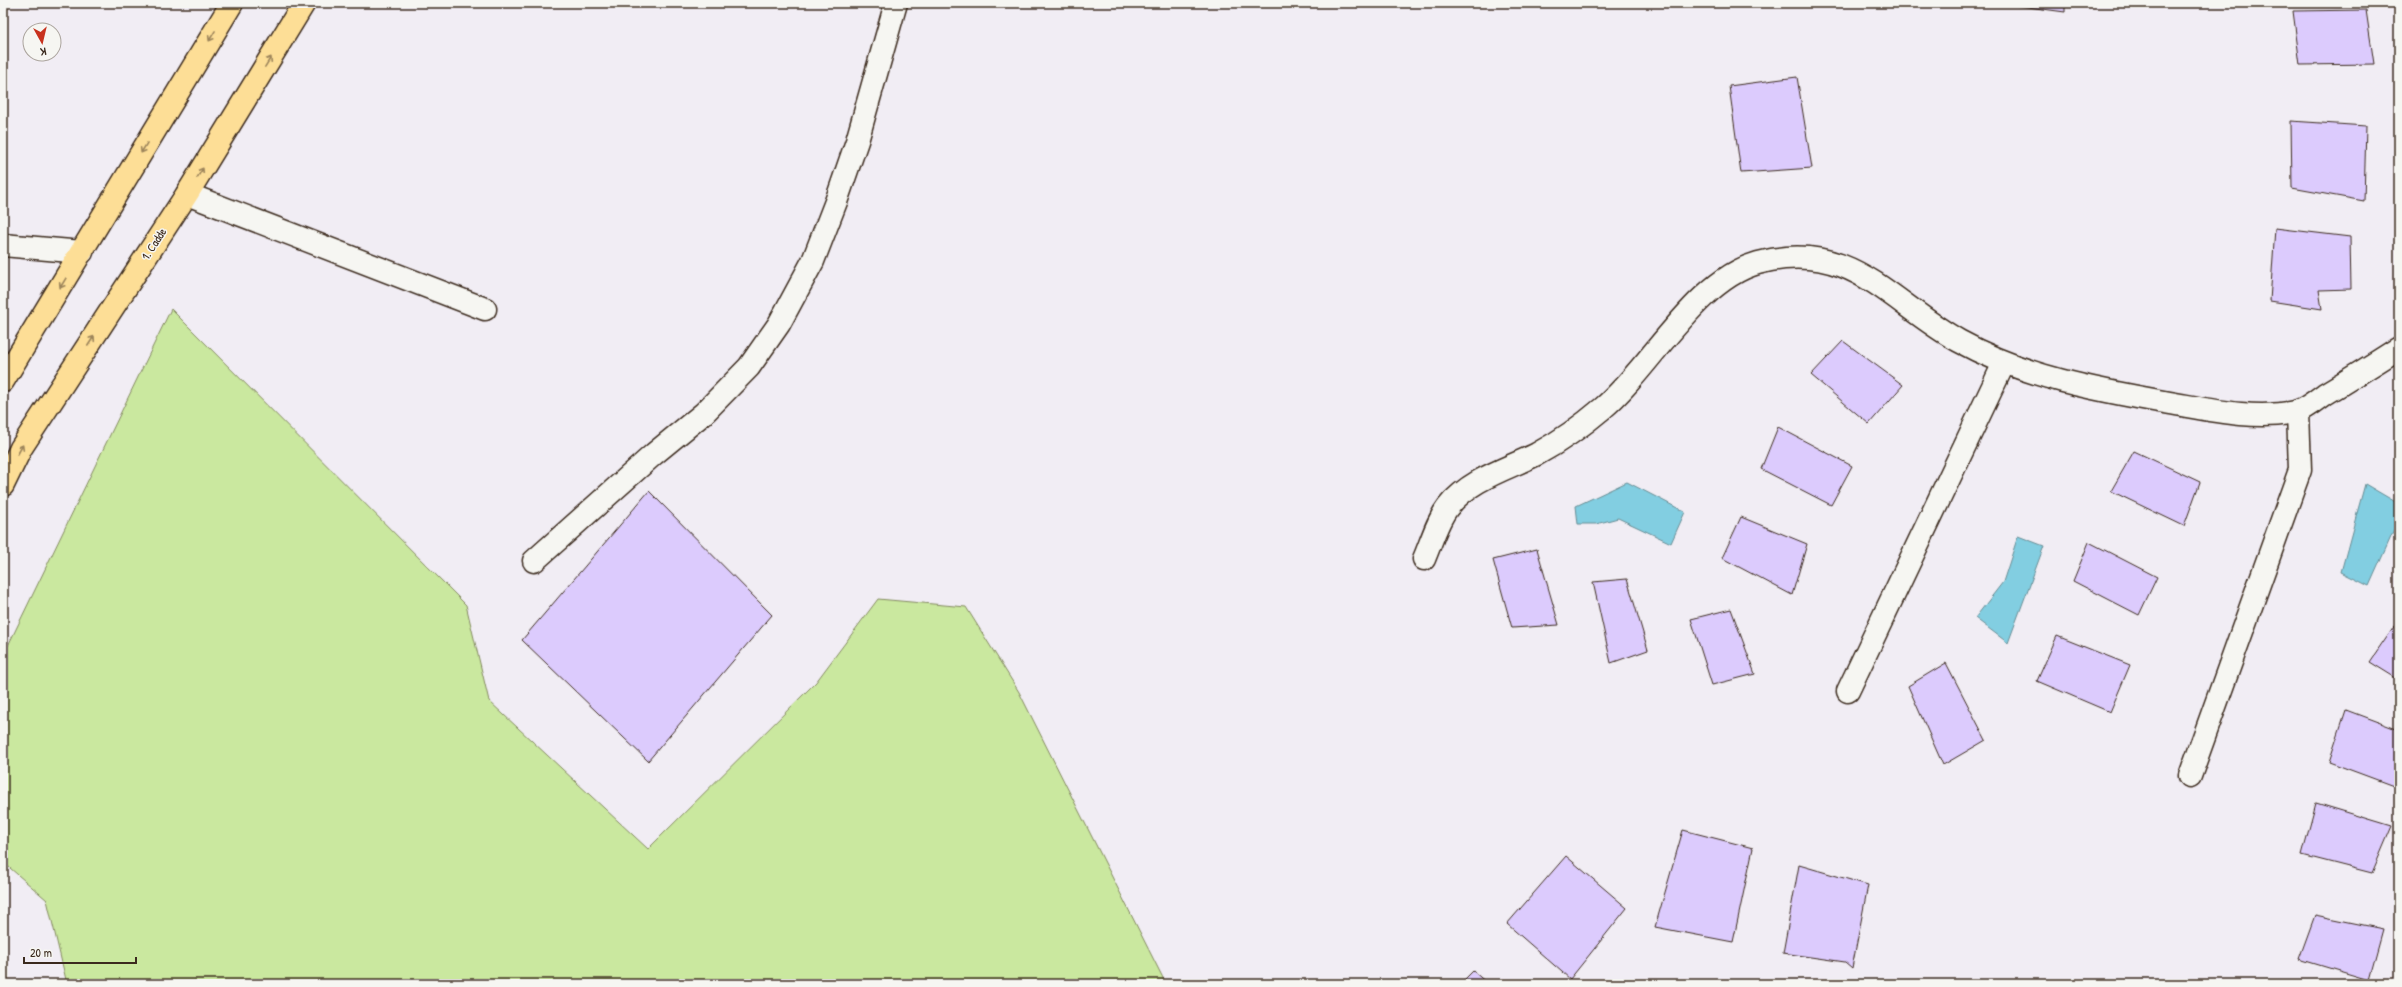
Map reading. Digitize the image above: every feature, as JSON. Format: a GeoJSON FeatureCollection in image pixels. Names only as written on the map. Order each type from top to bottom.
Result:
{"type":"FeatureCollection","features":[{"type":"Feature","properties":{"kind":"main road"},"geometry":{"type":"LineString","coordinates":[[3,381],[232,3]]}},
{"type":"Feature","properties":{"kind":"main road","name":"1. Cadde"},"geometry":{"type":"LineString","coordinates":[[3,485],[21,448],[187,194],[304,3]]}},
{"type":"Feature","properties":{"kind":"main road"},"geometry":{"type":"LineString","coordinates":[[3,364],[21,352]]}},
{"type":"Feature","properties":{"kind":"street"},"geometry":{"type":"LineString","coordinates":[[534,561],[654,454],[704,413],[749,367],[779,324],[813,261],[837,199],[866,113],[896,3]]}},
{"type":"Feature","properties":{"kind":"street"},"geometry":{"type":"LineString","coordinates":[[187,194],[486,309]]}},
{"type":"Feature","properties":{"kind":"street"},"geometry":{"type":"LineString","coordinates":[[3,245],[82,252]]}},
{"type":"Feature","properties":{"kind":"street"},"geometry":{"type":"LineString","coordinates":[[1424,559],[1447,508],[1468,488],[1494,473],[1537,454],[1570,434],[1605,406],[1634,377],[1708,291],[1730,275],[1756,264],[1790,258],[1817,259],[1843,265],[1867,276],[1958,340],[2004,363],[2046,377],[2112,392],[2241,416],[2298,411],[2399,348]]}},
{"type":"Feature","properties":{"kind":"street"},"geometry":{"type":"LineString","coordinates":[[1848,691],[2004,363]]}},
{"type":"Feature","properties":{"kind":"street"},"geometry":{"type":"LineString","coordinates":[[2190,776],[2300,470],[2298,411]]}},
{"type":"Feature","properties":{"kind":"green space"},"geometry":{"type":"Polygon","coordinates":[[[171,309],[466,605],[489,701],[648,849],[816,682],[878,599],[966,607],[1019,692],[1166,984],[67,984],[47,900],[3,862],[3,656],[171,309]]]}},
{"type":"Feature","properties":{"kind":"water"},"geometry":{"type":"Polygon","coordinates":[[[1627,482],[1685,512],[1671,543],[1618,518],[1596,524],[1578,524],[1576,506],[1627,482]]]}},
{"type":"Feature","properties":{"kind":"water"},"geometry":{"type":"Polygon","coordinates":[[[2365,484],[2399,504],[2399,519],[2369,586],[2341,572],[2365,484]]]}},
{"type":"Feature","properties":{"kind":"water"},"geometry":{"type":"Polygon","coordinates":[[[2018,536],[2044,546],[2008,643],[1975,618],[2003,582],[2018,536]]]}},
{"type":"Feature","properties":{"kind":"building"},"geometry":{"type":"Polygon","coordinates":[[[2013,3],[2065,3],[2065,12],[2013,5],[2013,3]]]}},
{"type":"Feature","properties":{"kind":"building"},"geometry":{"type":"Polygon","coordinates":[[[2366,10],[2374,64],[2300,65],[2293,11],[2366,10]]]}},
{"type":"Feature","properties":{"kind":"building"},"geometry":{"type":"Polygon","coordinates":[[[1797,77],[1812,168],[1741,173],[1729,86],[1797,77]]]}},
{"type":"Feature","properties":{"kind":"building"},"geometry":{"type":"Polygon","coordinates":[[[2291,121],[2366,126],[2364,201],[2292,188],[2291,121]]]}},
{"type":"Feature","properties":{"kind":"building"},"geometry":{"type":"Polygon","coordinates":[[[2275,228],[2350,237],[2351,289],[2319,290],[2322,309],[2270,301],[2275,228]]]}},
{"type":"Feature","properties":{"kind":"building"},"geometry":{"type":"Polygon","coordinates":[[[1843,341],[1903,385],[1869,424],[1811,375],[1843,341]]]}},
{"type":"Feature","properties":{"kind":"building"},"geometry":{"type":"Polygon","coordinates":[[[1778,427],[1852,466],[1831,505],[1761,469],[1778,427]]]}},
{"type":"Feature","properties":{"kind":"building"},"geometry":{"type":"Polygon","coordinates":[[[2134,451],[2200,482],[2184,526],[2111,491],[2134,451]]]}},
{"type":"Feature","properties":{"kind":"building"},"geometry":{"type":"Polygon","coordinates":[[[649,491],[772,615],[648,761],[522,640],[649,491]]]}},
{"type":"Feature","properties":{"kind":"building"},"geometry":{"type":"Polygon","coordinates":[[[1741,517],[1807,544],[1792,595],[1722,558],[1741,517]]]}},
{"type":"Feature","properties":{"kind":"building"},"geometry":{"type":"Polygon","coordinates":[[[2089,542],[2157,577],[2139,615],[2073,581],[2089,542]]]}},
{"type":"Feature","properties":{"kind":"building"},"geometry":{"type":"Polygon","coordinates":[[[1537,549],[1559,625],[1512,628],[1493,560],[1537,549]]]}},
{"type":"Feature","properties":{"kind":"building"},"geometry":{"type":"Polygon","coordinates":[[[1627,579],[1648,650],[1611,663],[1593,582],[1627,579]]]}},
{"type":"Feature","properties":{"kind":"building"},"geometry":{"type":"Polygon","coordinates":[[[1731,609],[1755,674],[1712,685],[1691,619],[1731,609]]]}},
{"type":"Feature","properties":{"kind":"building"},"geometry":{"type":"Polygon","coordinates":[[[2398,621],[2399,622],[2399,680],[2370,662],[2398,621]]]}},
{"type":"Feature","properties":{"kind":"building"},"geometry":{"type":"Polygon","coordinates":[[[2057,636],[2130,665],[2110,712],[2037,681],[2057,636]]]}},
{"type":"Feature","properties":{"kind":"building"},"geometry":{"type":"Polygon","coordinates":[[[1946,663],[1986,740],[1943,765],[1908,686],[1946,663]]]}},
{"type":"Feature","properties":{"kind":"building"},"geometry":{"type":"Polygon","coordinates":[[[2346,710],[2399,730],[2399,788],[2329,762],[2346,710]]]}},
{"type":"Feature","properties":{"kind":"building"},"geometry":{"type":"Polygon","coordinates":[[[2316,803],[2392,826],[2372,873],[2302,855],[2316,803]]]}},
{"type":"Feature","properties":{"kind":"building"},"geometry":{"type":"Polygon","coordinates":[[[1683,830],[1753,848],[1733,942],[1655,927],[1683,830]]]}},
{"type":"Feature","properties":{"kind":"building"},"geometry":{"type":"Polygon","coordinates":[[[1566,856],[1627,908],[1570,979],[1507,924],[1566,856]]]}},
{"type":"Feature","properties":{"kind":"building"},"geometry":{"type":"Polygon","coordinates":[[[1799,865],[1868,885],[1852,968],[1845,962],[1783,953],[1799,865]]]}},
{"type":"Feature","properties":{"kind":"building"},"geometry":{"type":"Polygon","coordinates":[[[2315,915],[2383,929],[2369,980],[2299,959],[2315,915]]]}},
{"type":"Feature","properties":{"kind":"building"},"geometry":{"type":"Polygon","coordinates":[[[1473,971],[1488,984],[1460,984],[1473,971]]]}}]}
